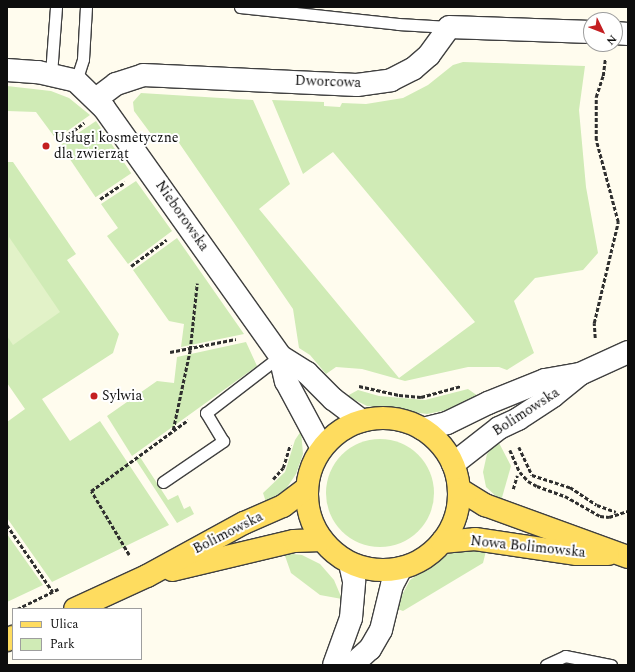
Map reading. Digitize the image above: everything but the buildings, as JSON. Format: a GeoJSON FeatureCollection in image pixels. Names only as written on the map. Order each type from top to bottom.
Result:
{"type":"FeatureCollection","features":[{"type":"Feature","properties":{"kind":"main road"},"geometry":{"type":"LineString","coordinates":[[390,419],[404,421],[423,429],[446,451],[453,464],[459,489],[456,514],[442,542],[424,559],[401,568],[384,570],[350,563],[322,540],[312,524],[307,488],[314,460],[322,448],[340,432],[362,421],[390,419]]}},
{"type":"Feature","properties":{"kind":"main road","name":"Bolimowska"},"geometry":{"type":"LineString","coordinates":[[77,608],[147,576],[244,523],[284,506],[307,488]]}},
{"type":"Feature","properties":{"kind":"main road","name":"Nowa Bolimowska"},"geometry":{"type":"LineString","coordinates":[[459,489],[485,505],[582,539],[620,556]]}},
{"type":"Feature","properties":{"kind":"main road","name":"Nowa Bolimowska"},"geometry":{"type":"LineString","coordinates":[[442,542],[475,539],[577,554],[620,556]]}},
{"type":"Feature","properties":{"kind":"main road","name":"Bolimowska"},"geometry":{"type":"LineString","coordinates":[[147,576],[294,541],[322,540]]}},
{"type":"Feature","properties":{"kind":"street"},"geometry":{"type":"LineString","coordinates":[[449,27],[583,32]]}},
{"type":"Feature","properties":{"kind":"street","name":"Dworcowa"},"geometry":{"type":"LineString","coordinates":[[96,99],[116,84],[143,75],[357,85],[390,80],[413,69],[429,55],[449,27]]}},
{"type":"Feature","properties":{"kind":"street","name":"Nieborowska"},"geometry":{"type":"LineString","coordinates":[[7,70],[51,74],[76,81],[96,99],[149,167],[280,356],[286,381],[322,448]]}},
{"type":"Feature","properties":{"kind":"street","name":"Bolimowska"},"geometry":{"type":"LineString","coordinates":[[453,464],[499,428],[518,419],[553,396],[580,374],[628,352]]}},
{"type":"Feature","properties":{"kind":"street","name":"Nieborowska"},"geometry":{"type":"LineString","coordinates":[[280,356],[307,373],[333,399],[362,421]]}},
{"type":"Feature","properties":{"kind":"street","name":"Bolimowska"},"geometry":{"type":"LineString","coordinates":[[423,429],[447,423],[488,402],[545,380],[580,374]]}},
{"type":"Feature","properties":{"kind":"street"},"geometry":{"type":"LineString","coordinates":[[334,665],[351,618],[354,581],[350,563]]}},
{"type":"Feature","properties":{"kind":"street"},"geometry":{"type":"LineString","coordinates":[[352,665],[370,649],[380,630],[392,585],[401,568]]}},
{"type":"Feature","properties":{"kind":"lane"},"geometry":{"type":"LineString","coordinates":[[51,74],[56,7]]}},
{"type":"Feature","properties":{"kind":"lane"},"geometry":{"type":"LineString","coordinates":[[76,81],[83,59],[86,7]]}},
{"type":"Feature","properties":{"kind":"lane"},"geometry":{"type":"LineString","coordinates":[[240,7],[398,24],[449,27]]}},
{"type":"Feature","properties":{"kind":"lane"},"geometry":{"type":"LineString","coordinates":[[163,482],[223,441],[206,413],[280,356]]}},
{"type":"Feature","properties":{"kind":"lane"},"geometry":{"type":"LineString","coordinates":[[546,665],[565,656],[611,665]]}},
{"type":"Feature","properties":{"kind":"path"},"geometry":{"type":"LineString","coordinates":[[595,338],[594,323],[618,222],[596,140],[596,97],[604,76],[605,59]]}},
{"type":"Feature","properties":{"kind":"path"},"geometry":{"type":"LineString","coordinates":[[59,141],[89,120]]}},
{"type":"Feature","properties":{"kind":"path"},"geometry":{"type":"LineString","coordinates":[[100,199],[130,179]]}},
{"type":"Feature","properties":{"kind":"path"},"geometry":{"type":"LineString","coordinates":[[131,266],[170,238]]}},
{"type":"Feature","properties":{"kind":"path"},"geometry":{"type":"LineString","coordinates":[[129,555],[91,491],[173,431],[190,350],[197,280]]}},
{"type":"Feature","properties":{"kind":"path"},"geometry":{"type":"LineString","coordinates":[[170,352],[190,350],[241,338]]}},
{"type":"Feature","properties":{"kind":"path"},"geometry":{"type":"LineString","coordinates":[[518,445],[525,467],[535,477],[570,487],[597,505],[616,512]]}},
{"type":"Feature","properties":{"kind":"path"},"geometry":{"type":"LineString","coordinates":[[7,525],[53,592]]}},
{"type":"Feature","properties":{"kind":"green space"},"geometry":{"type":"Polygon","coordinates":[[[463,62],[585,66],[579,110],[586,187],[598,253],[583,270],[535,278],[514,301],[534,353],[507,370],[499,367],[468,367],[405,381],[362,369],[336,367],[326,374],[310,355],[299,348],[293,309],[175,137],[154,138],[134,111],[133,102],[141,93],[253,100],[290,184],[259,209],[399,378],[475,322],[333,152],[303,174],[272,100],[324,102],[324,106],[340,107],[342,103],[366,104],[403,98],[428,85],[453,65],[463,62]]]}},
{"type":"Feature","properties":{"kind":"green space"},"geometry":{"type":"Polygon","coordinates":[[[7,86],[51,91],[69,98],[90,115],[56,139],[36,112],[7,111],[7,86]]]}},
{"type":"Feature","properties":{"kind":"green space"},"geometry":{"type":"Polygon","coordinates":[[[96,121],[131,173],[96,197],[60,145],[96,121]]]}},
{"type":"Feature","properties":{"kind":"green space"},"geometry":{"type":"Polygon","coordinates":[[[7,162],[13,162],[76,254],[67,260],[119,334],[113,353],[42,399],[70,441],[100,421],[169,525],[52,582],[7,518],[7,422],[25,409],[7,383],[7,162]]]}},
{"type":"Feature","properties":{"kind":"green space"},"geometry":{"type":"Polygon","coordinates":[[[136,181],[172,231],[128,264],[107,236],[118,228],[101,204],[136,181]]]}},
{"type":"Feature","properties":{"kind":"green space"},"geometry":{"type":"Polygon","coordinates":[[[9,237],[60,312],[13,345],[7,336],[9,237]]]}},
{"type":"Feature","properties":{"kind":"green space"},"geometry":{"type":"Polygon","coordinates":[[[177,238],[244,334],[181,347],[184,324],[169,321],[133,270],[177,238]]]}},
{"type":"Feature","properties":{"kind":"green space"},"geometry":{"type":"Polygon","coordinates":[[[246,342],[257,366],[132,456],[107,416],[157,381],[174,383],[177,357],[246,342]]]}},
{"type":"Feature","properties":{"kind":"green space"},"geometry":{"type":"Polygon","coordinates":[[[468,389],[478,396],[447,410],[427,414],[367,406],[347,396],[358,390],[379,396],[425,400],[468,389]]]}},
{"type":"Feature","properties":{"kind":"green space"},"geometry":{"type":"Polygon","coordinates":[[[301,431],[303,454],[296,474],[286,489],[266,502],[263,493],[285,472],[295,440],[301,431]]]}},
{"type":"Feature","properties":{"kind":"green space"},"geometry":{"type":"Polygon","coordinates":[[[380,439],[401,443],[418,455],[430,472],[434,493],[430,514],[418,531],[401,543],[380,547],[359,543],[342,531],[330,514],[326,493],[330,472],[342,455],[359,443],[380,439]]]}},
{"type":"Feature","properties":{"kind":"green space"},"geometry":{"type":"Polygon","coordinates":[[[498,441],[511,466],[501,501],[486,487],[483,472],[487,454],[498,441]]]}},
{"type":"Feature","properties":{"kind":"green space"},"geometry":{"type":"Polygon","coordinates":[[[140,457],[168,500],[178,495],[184,509],[190,506],[194,514],[177,523],[136,460],[140,457]]]}},
{"type":"Feature","properties":{"kind":"green space"},"geometry":{"type":"Polygon","coordinates":[[[7,534],[43,585],[7,602],[7,534]]]}},
{"type":"Feature","properties":{"kind":"green space"},"geometry":{"type":"Polygon","coordinates":[[[459,550],[486,551],[483,563],[403,611],[395,608],[410,580],[444,556],[459,550]]]}},
{"type":"Feature","properties":{"kind":"green space"},"geometry":{"type":"Polygon","coordinates":[[[284,553],[302,555],[320,564],[334,580],[342,599],[320,595],[291,573],[284,553]]]}},
{"type":"Feature","properties":{"kind":"place","name":"Usługi kosmetyczne dla zwierząt"},"geometry":{"type":"Point","coordinates":[46,146]}},
{"type":"Feature","properties":{"kind":"place","name":"Sylwia"},"geometry":{"type":"Point","coordinates":[94,396]}}]}
